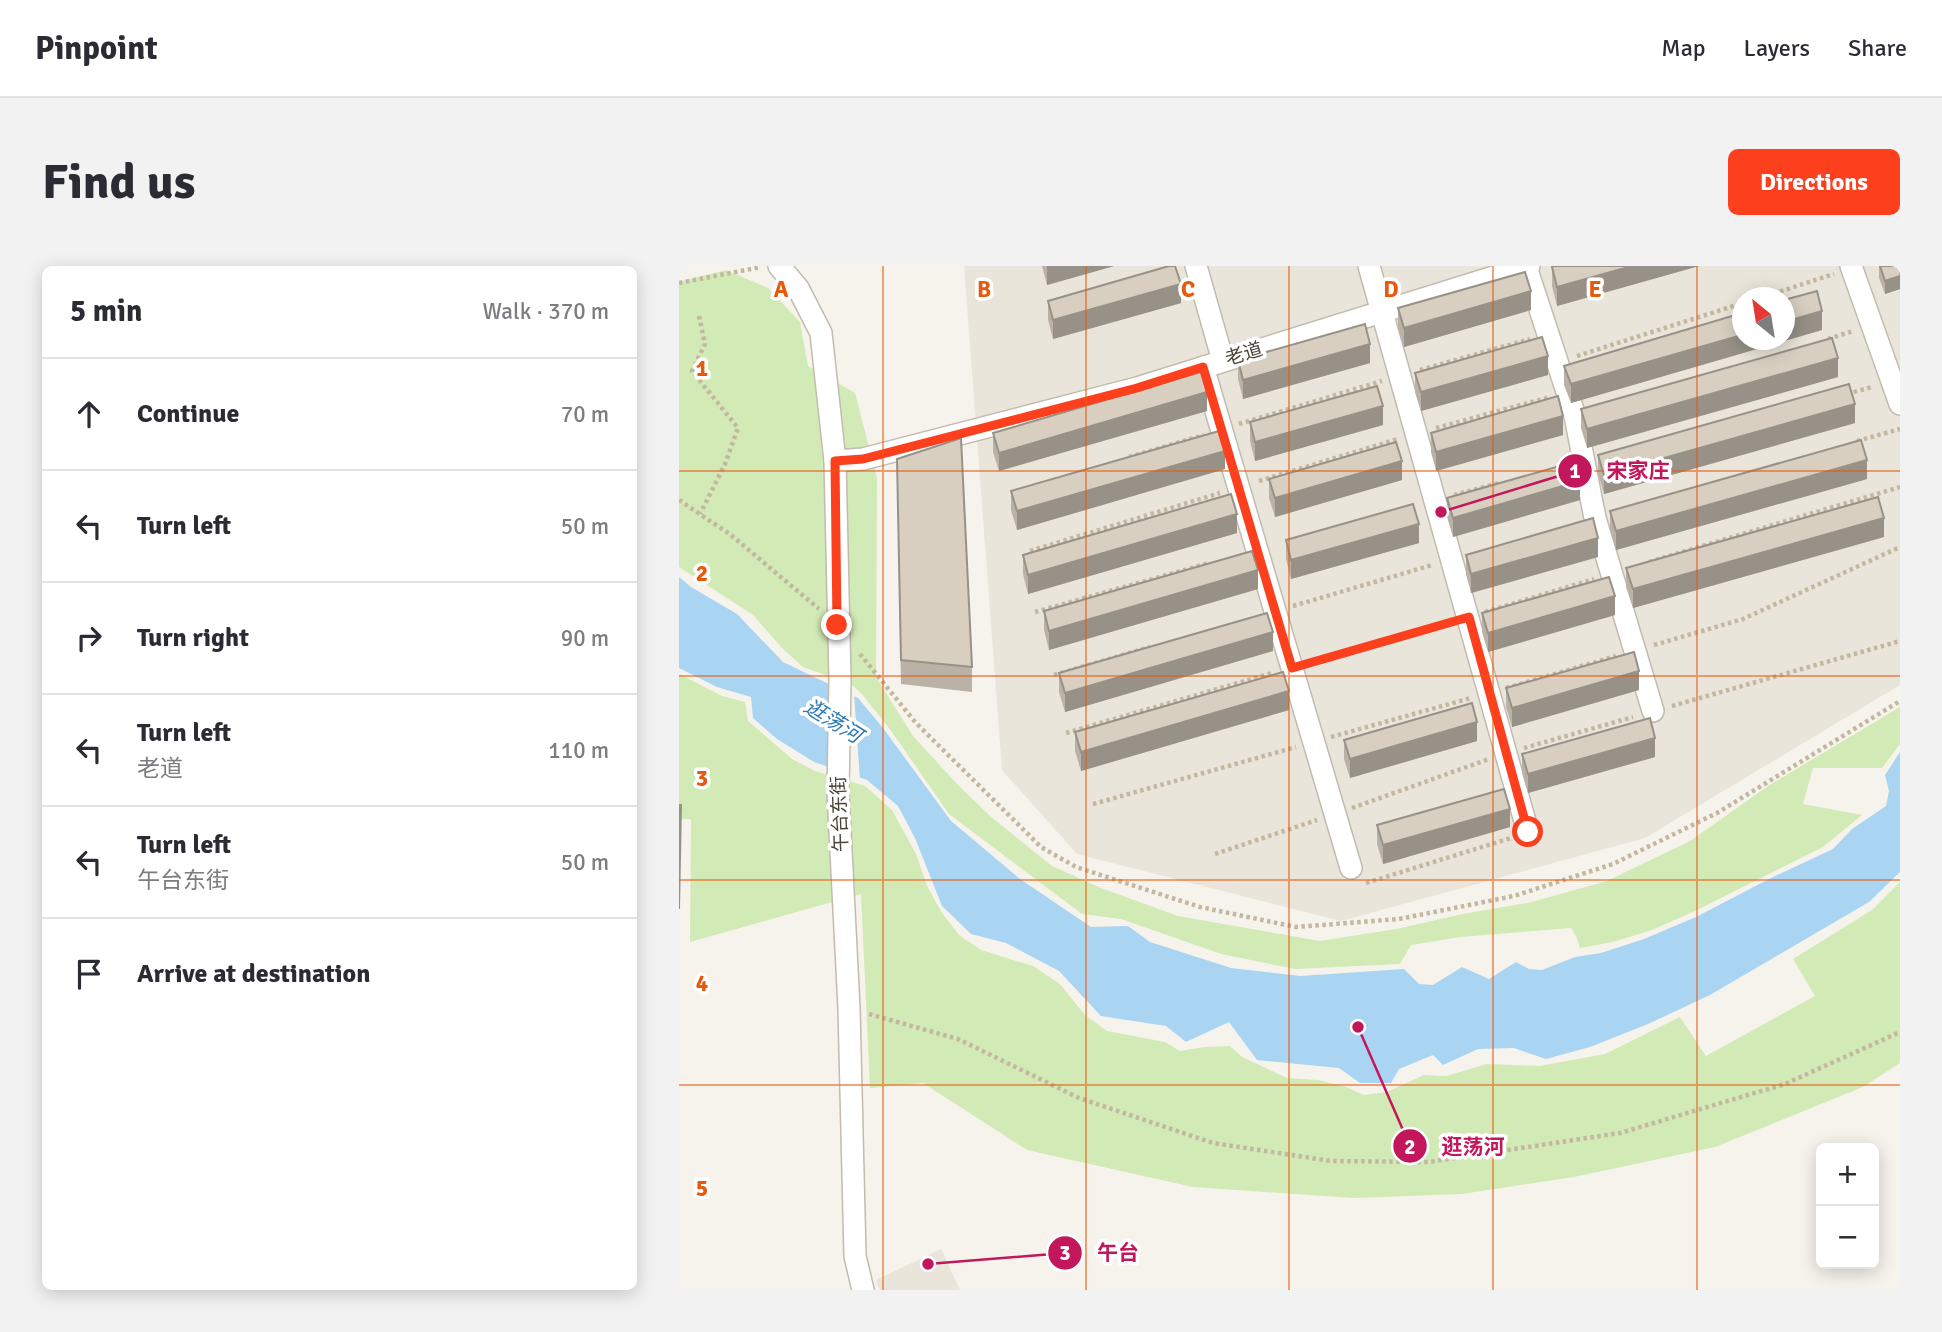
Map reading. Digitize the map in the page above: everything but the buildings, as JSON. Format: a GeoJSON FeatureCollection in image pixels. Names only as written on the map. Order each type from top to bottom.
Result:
{"type":"FeatureCollection","features":[{"type":"Feature","properties":{"kind":"street","name":"午台东街"},"geometry":{"type":"LineString","coordinates":[[779,266],[798,288],[821,333],[835,461],[840,680],[838,792],[849,1009],[855,1256],[863,1290]]}},
{"type":"Feature","properties":{"kind":"street"},"geometry":{"type":"LineString","coordinates":[[1196,266],[1213,364],[1292,668],[1351,868]]}},
{"type":"Feature","properties":{"kind":"street"},"geometry":{"type":"LineString","coordinates":[[1369,266],[1528,832]]}},
{"type":"Feature","properties":{"kind":"street","name":"老道"},"geometry":{"type":"LineString","coordinates":[[835,461],[863,459],[1137,388],[1527,266]]}},
{"type":"Feature","properties":{"kind":"street"},"geometry":{"type":"LineString","coordinates":[[1527,266],[1576,416],[1595,518],[1653,711]]}},
{"type":"Feature","properties":{"kind":"street"},"geometry":{"type":"LineString","coordinates":[[1851,267],[1900,404]]}},
{"type":"Feature","properties":{"kind":"path"},"geometry":{"type":"LineString","coordinates":[[679,283],[767,266]]}},
{"type":"Feature","properties":{"kind":"path"},"geometry":{"type":"LineString","coordinates":[[1793,287],[1851,267]]}},
{"type":"Feature","properties":{"kind":"path"},"geometry":{"type":"LineString","coordinates":[[1557,362],[1732,306]]}},
{"type":"Feature","properties":{"kind":"path"},"geometry":{"type":"LineString","coordinates":[[699,316],[705,344],[692,371],[739,428],[725,464],[700,514]]}},
{"type":"Feature","properties":{"kind":"path"},"geometry":{"type":"LineString","coordinates":[[1820,341],[1872,325]]}},
{"type":"Feature","properties":{"kind":"path"},"geometry":{"type":"LineString","coordinates":[[1401,375],[1548,335]]}},
{"type":"Feature","properties":{"kind":"path"},"geometry":{"type":"LineString","coordinates":[[1838,396],[1892,382]]}},
{"type":"Feature","properties":{"kind":"path"},"geometry":{"type":"LineString","coordinates":[[1417,433],[1567,393]]}},
{"type":"Feature","properties":{"kind":"path"},"geometry":{"type":"LineString","coordinates":[[1847,444],[1900,429]]}},
{"type":"Feature","properties":{"kind":"path"},"geometry":{"type":"LineString","coordinates":[[1436,499],[1503,482]]}},
{"type":"Feature","properties":{"kind":"path"},"geometry":{"type":"LineString","coordinates":[[1066,733],[1469,617],[1900,487]]}},
{"type":"Feature","properties":{"kind":"path"},"geometry":{"type":"LineString","coordinates":[[679,500],[731,535],[837,625]]}},
{"type":"Feature","properties":{"kind":"path"},"geometry":{"type":"LineString","coordinates":[[1490,693],[1743,619],[1900,547]]}},
{"type":"Feature","properties":{"kind":"path"},"geometry":{"type":"LineString","coordinates":[[1215,854],[1506,753],[1900,641]]}},
{"type":"Feature","properties":{"kind":"path"},"geometry":{"type":"LineString","coordinates":[[1351,868],[1355,887],[1528,832]]}},
{"type":"Feature","properties":{"kind":"path"},"geometry":{"type":"LineString","coordinates":[[849,1009],[958,1039],[1079,1098],[1213,1143],[1331,1161],[1429,1161],[1620,1133],[1785,1084],[1900,1032]]}},
{"type":"Feature","properties":{"kind":"shaded area"},"geometry":{"type":"Polygon","coordinates":[[[964,266],[1900,266],[1900,685],[1645,838],[1341,921],[1077,854],[1002,770],[964,266]]]}},
{"type":"Feature","properties":{"kind":"shaded area"},"geometry":{"type":"Polygon","coordinates":[[[941,1249],[960,1290],[880,1290],[876,1280],[941,1249]]]}},
{"type":"Feature","properties":{"kind":"green space"},"geometry":{"type":"Polygon","coordinates":[[[726,270],[768,288],[800,322],[808,366],[855,393],[877,478],[876,677],[913,736],[990,816],[1052,866],[1101,888],[1178,916],[1320,941],[1396,929],[1532,902],[1607,881],[1690,841],[1768,786],[1900,707],[1900,744],[1882,768],[1813,768],[1803,804],[1862,815],[1823,847],[1695,911],[1652,930],[1613,942],[1580,948],[1571,928],[1460,937],[1411,945],[1400,964],[1295,969],[1221,954],[1121,919],[1082,914],[949,814],[892,732],[851,684],[803,667],[753,615],[679,567],[679,282],[726,270]]]}},
{"type":"Feature","properties":{"kind":"green space"},"geometry":{"type":"Polygon","coordinates":[[[679,674],[722,696],[745,702],[748,721],[792,759],[815,771],[865,786],[892,810],[916,854],[927,886],[942,913],[959,935],[981,950],[1033,966],[1060,984],[1085,1015],[1107,1031],[1165,1042],[1180,1051],[1230,1046],[1242,1057],[1287,1078],[1318,1080],[1364,1095],[1387,1092],[1424,1075],[1446,1076],[1487,1064],[1540,1066],[1605,1054],[1680,1017],[1706,1056],[1815,996],[1793,959],[1872,910],[1900,882],[1900,1063],[1863,1087],[1715,1147],[1574,1177],[1462,1194],[1354,1198],[1193,1187],[1027,1150],[923,1083],[870,1088],[861,894],[690,942],[691,819],[679,819],[679,674]]]}},
{"type":"Feature","properties":{"kind":"water"},"geometry":{"type":"Polygon","coordinates":[[[679,577],[737,614],[783,662],[858,698],[951,821],[1020,879],[1091,927],[1128,926],[1150,942],[1231,968],[1300,976],[1404,969],[1419,984],[1433,985],[1462,967],[1489,979],[1516,962],[1529,969],[1542,970],[1575,957],[1601,953],[1644,939],[1696,917],[1833,849],[1852,829],[1886,806],[1889,791],[1885,775],[1900,752],[1900,872],[1869,902],[1710,995],[1590,1047],[1546,1059],[1514,1048],[1478,1049],[1443,1065],[1433,1055],[1399,1069],[1391,1083],[1360,1083],[1339,1068],[1257,1060],[1229,1022],[1186,1042],[1166,1026],[1101,1016],[1059,971],[1006,943],[971,934],[942,906],[915,838],[898,806],[867,780],[814,762],[777,739],[753,718],[751,697],[717,687],[679,668],[679,577]]]}},
{"type":"Feature","properties":{"kind":"pier"},"geometry":{"type":"Polygon","coordinates":[[[828,680],[854,693],[860,781],[831,772],[828,680]]]}},
{"type":"Feature","properties":{"kind":"place","name":"宋家庄"},"geometry":{"type":"Point","coordinates":[1441,512]}},
{"type":"Feature","properties":{"kind":"place","name":"逛荡河"},"geometry":{"type":"Point","coordinates":[1358,1027]}},
{"type":"Feature","properties":{"kind":"place","name":"午台"},"geometry":{"type":"Point","coordinates":[928,1264]}},
{"type":"Feature","properties":{"kind":"route"},"geometry":{"type":"LineString","coordinates":[[837,625],[835,461],[863,459],[1137,388],[1203,367],[1292,668],[1469,617],[1528,832]]}}]}
